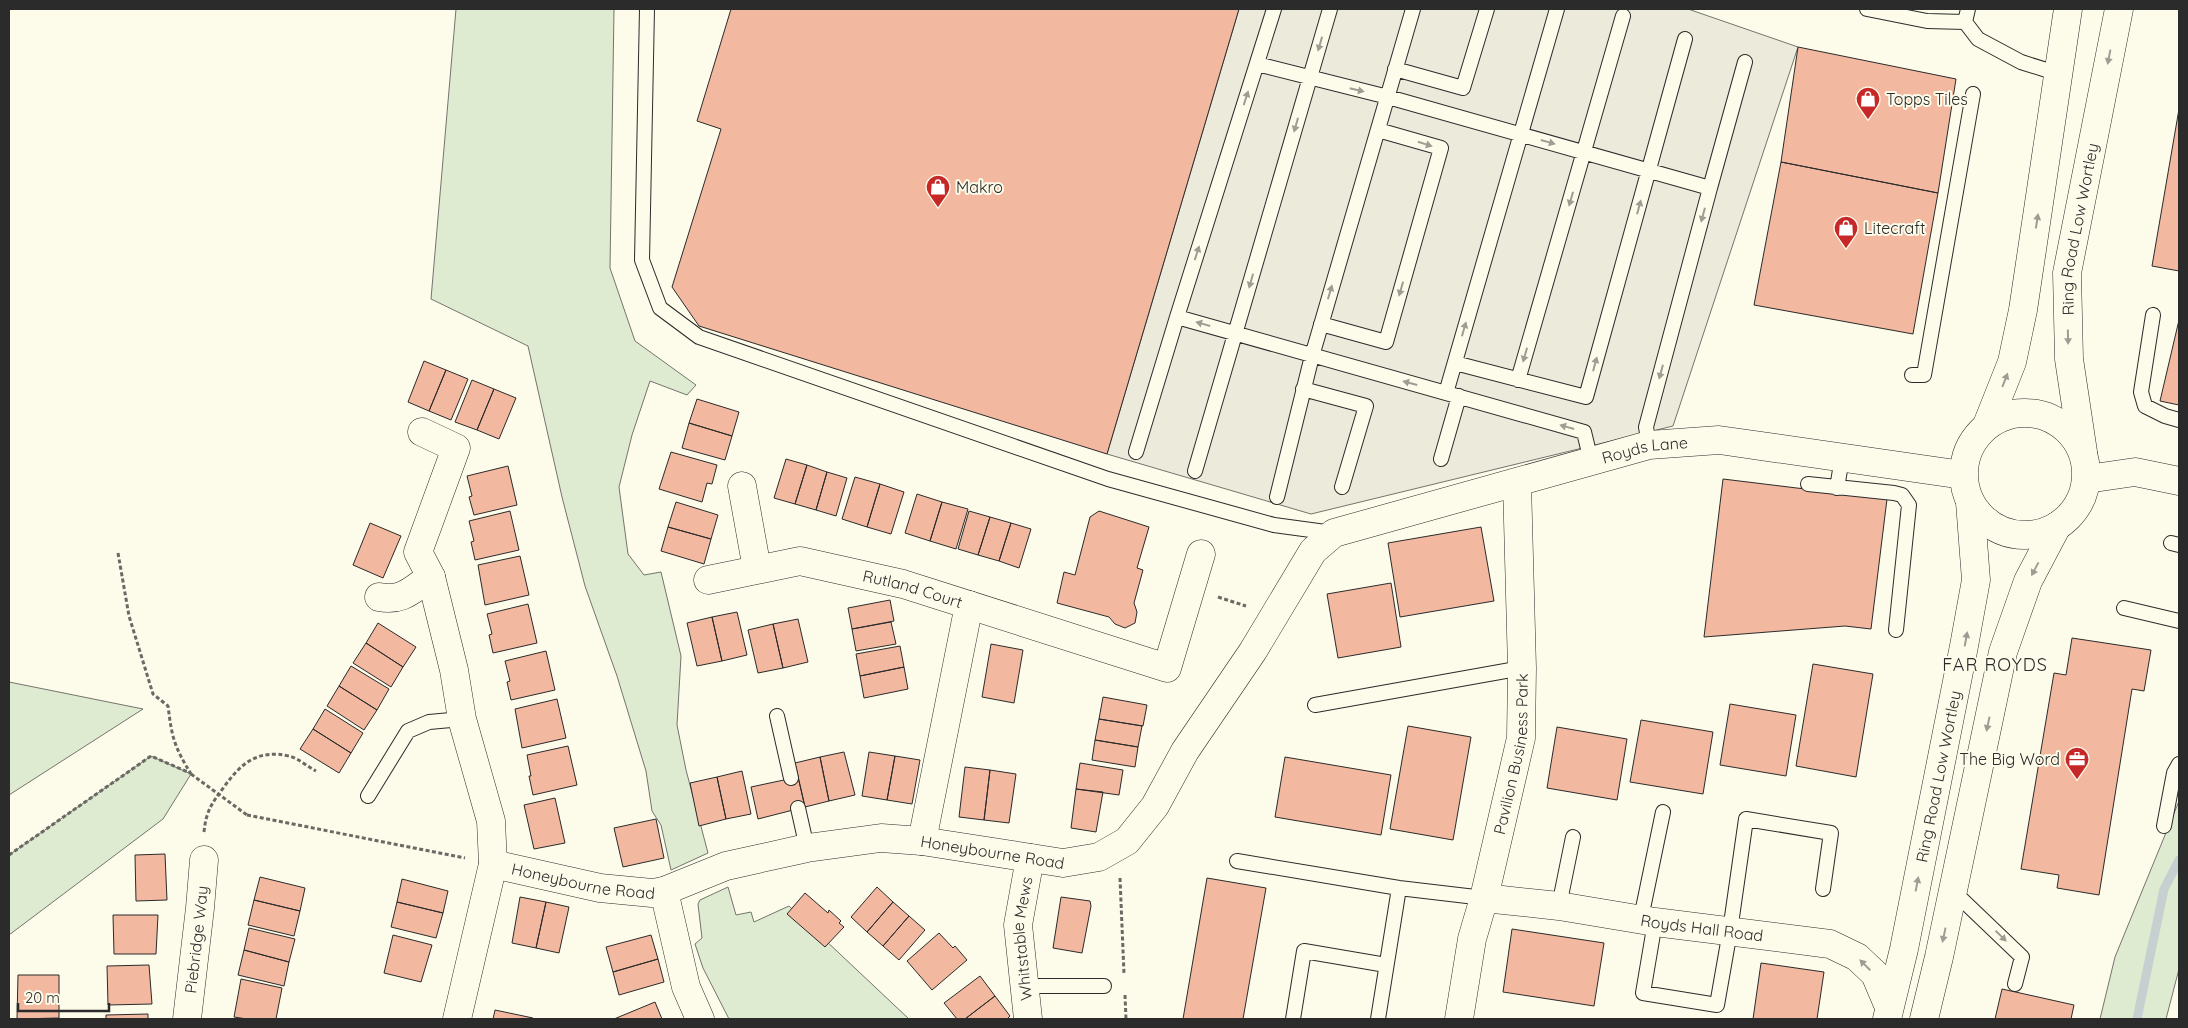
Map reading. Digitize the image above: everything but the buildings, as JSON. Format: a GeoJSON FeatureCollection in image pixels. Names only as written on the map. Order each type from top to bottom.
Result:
{"type":"FeatureCollection","features":[{"type":"Feature","properties":{"kind":"main road"},"geometry":{"type":"LineString","coordinates":[[1987,425],[2012,362],[2023,310],[2068,9]]}},
{"type":"Feature","properties":{"kind":"main road","name":"Ring Road Low Wortley"},"geometry":{"type":"LineString","coordinates":[[2083,452],[2069,359],[2067,273],[2119,9]]}},
{"type":"Feature","properties":{"kind":"main road"},"geometry":{"type":"LineString","coordinates":[[2020,412],[2040,414],[2058,421],[2073,434],[2083,452],[2087,479],[2079,504],[2070,516],[2057,526],[2038,534],[2024,536],[2003,532],[1993,527],[1979,515],[1970,502],[1963,475],[1966,457],[1973,441],[1987,425],[2001,417],[2020,412]]}},
{"type":"Feature","properties":{"kind":"main road"},"geometry":{"type":"LineString","coordinates":[[422,432],[456,448],[418,552],[431,577],[454,670],[462,719],[491,821],[493,864],[457,1019]]}},
{"type":"Feature","properties":{"kind":"main road","name":"Royds Lane"},"geometry":{"type":"LineString","coordinates":[[1334,533],[1650,445],[1719,440],[1963,475]]}},
{"type":"Feature","properties":{"kind":"main road"},"geometry":{"type":"LineString","coordinates":[[2087,479],[2135,472],[2179,481]]}},
{"type":"Feature","properties":{"kind":"main road","name":"Pavilion Business Park"},"geometry":{"type":"LineString","coordinates":[[1459,1019],[1472,939],[1484,898],[1520,738],[1522,668],[1518,483]]}},
{"type":"Feature","properties":{"kind":"main road"},"geometry":{"type":"LineString","coordinates":[[742,486],[757,569]]}},
{"type":"Feature","properties":{"kind":"main road","name":"Ring Road Low Wortley"},"geometry":{"type":"LineString","coordinates":[[1888,1013],[1906,939],[1976,580],[1970,502]]}},
{"type":"Feature","properties":{"kind":"main road"},"geometry":{"type":"LineString","coordinates":[[1924,1019],[2003,652],[2028,581],[2057,526]]}},
{"type":"Feature","properties":{"kind":"main road","name":"Honeybourne Road"},"geometry":{"type":"LineString","coordinates":[[493,864],[600,888],[652,893],[664,891],[726,866],[807,848],[881,838],[922,841],[1063,863],[1099,857],[1127,841],[1155,806],[1185,751],[1275,615],[1313,551],[1334,533]]}},
{"type":"Feature","properties":{"kind":"main road"},"geometry":{"type":"LineString","coordinates":[[969,605],[1167,668],[1202,554]]}},
{"type":"Feature","properties":{"kind":"main road","name":"Rutland Court"},"geometry":{"type":"LineString","coordinates":[[708,580],[800,561],[903,584],[969,605],[922,841]]}},
{"type":"Feature","properties":{"kind":"main road"},"geometry":{"type":"LineString","coordinates":[[379,597],[391,599],[405,594],[431,577]]}},
{"type":"Feature","properties":{"kind":"main road","name":"Whitstable Mews"},"geometry":{"type":"LineString","coordinates":[[1028,1019],[1018,925],[1030,858]]}},
{"type":"Feature","properties":{"kind":"main road","name":"Piebridge Way"},"geometry":{"type":"LineString","coordinates":[[187,1019],[204,860]]}},
{"type":"Feature","properties":{"kind":"main road"},"geometry":{"type":"LineString","coordinates":[[664,891],[686,987],[700,1019]]}},
{"type":"Feature","properties":{"kind":"main road","name":"Royds Hall Road"},"geometry":{"type":"LineString","coordinates":[[1484,898],[1560,906],[1648,920],[1830,944],[1857,957],[1875,974],[1888,1013]]}},
{"type":"Feature","properties":{"kind":"lane"},"geometry":{"type":"LineString","coordinates":[[647,9],[642,260],[660,308],[699,337],[1108,479],[1274,525],[1334,533]]}},
{"type":"Feature","properties":{"kind":"lane"},"geometry":{"type":"LineString","coordinates":[[1136,452],[1274,9]]}},
{"type":"Feature","properties":{"kind":"lane"},"geometry":{"type":"LineString","coordinates":[[1195,471],[1330,9]]}},
{"type":"Feature","properties":{"kind":"lane"},"geometry":{"type":"LineString","coordinates":[[1277,497],[1312,356],[1412,9]]}},
{"type":"Feature","properties":{"kind":"lane"},"geometry":{"type":"LineString","coordinates":[[1395,70],[1463,88],[1487,9]]}},
{"type":"Feature","properties":{"kind":"lane"},"geometry":{"type":"LineString","coordinates":[[1441,459],[1452,394],[1454,363],[1557,9]]}},
{"type":"Feature","properties":{"kind":"lane"},"geometry":{"type":"LineString","coordinates":[[1867,9],[1927,21],[1966,15],[1978,39],[2021,62],[2059,74]]}},
{"type":"Feature","properties":{"kind":"lane"},"geometry":{"type":"LineString","coordinates":[[1518,380],[1623,16]]}},
{"type":"Feature","properties":{"kind":"lane"},"geometry":{"type":"LineString","coordinates":[[1454,363],[1586,397],[1685,39]]}},
{"type":"Feature","properties":{"kind":"lane"},"geometry":{"type":"LineString","coordinates":[[1650,445],[1646,427],[1745,62]]}},
{"type":"Feature","properties":{"kind":"lane"},"geometry":{"type":"LineString","coordinates":[[1257,64],[1388,97],[1710,188]]}},
{"type":"Feature","properties":{"kind":"lane"},"geometry":{"type":"LineString","coordinates":[[1912,375],[1924,375],[1973,94]]}},
{"type":"Feature","properties":{"kind":"lane"},"geometry":{"type":"LineString","coordinates":[[1321,324],[1386,342],[1441,148],[1378,130]]}},
{"type":"Feature","properties":{"kind":"lane"},"geometry":{"type":"LineString","coordinates":[[2153,315],[2141,392],[2145,406],[2165,416],[2179,420]]}},
{"type":"Feature","properties":{"kind":"lane"},"geometry":{"type":"LineString","coordinates":[[1177,317],[1584,432],[1591,461]]}},
{"type":"Feature","properties":{"kind":"lane"},"geometry":{"type":"LineString","coordinates":[[1303,389],[1366,406],[1342,487]]}},
{"type":"Feature","properties":{"kind":"lane"},"geometry":{"type":"LineString","coordinates":[[1838,488],[1842,458]]}},
{"type":"Feature","properties":{"kind":"lane"},"geometry":{"type":"LineString","coordinates":[[1808,484],[1894,493],[1902,496],[1909,505],[1896,630]]}},
{"type":"Feature","properties":{"kind":"lane"},"geometry":{"type":"LineString","coordinates":[[2124,608],[2179,622]]}},
{"type":"Feature","properties":{"kind":"lane"},"geometry":{"type":"LineString","coordinates":[[1315,705],[1522,668]]}},
{"type":"Feature","properties":{"kind":"lane"},"geometry":{"type":"LineString","coordinates":[[777,716],[792,778]]}},
{"type":"Feature","properties":{"kind":"lane"},"geometry":{"type":"LineString","coordinates":[[368,796],[408,732],[430,722],[462,719]]}},
{"type":"Feature","properties":{"kind":"lane"},"geometry":{"type":"LineString","coordinates":[[2164,826],[2174,773],[2179,764]]}},
{"type":"Feature","properties":{"kind":"lane"},"geometry":{"type":"LineString","coordinates":[[798,808],[807,848]]}},
{"type":"Feature","properties":{"kind":"lane"},"geometry":{"type":"LineString","coordinates":[[1663,812],[1648,920],[1643,994],[1716,1005],[1730,931],[1746,819],[1831,833],[1823,889]]}},
{"type":"Feature","properties":{"kind":"lane"},"geometry":{"type":"LineString","coordinates":[[1560,906],[1573,837]]}},
{"type":"Feature","properties":{"kind":"lane"},"geometry":{"type":"LineString","coordinates":[[1237,861],[1399,888],[1484,898]]}},
{"type":"Feature","properties":{"kind":"lane"},"geometry":{"type":"LineString","coordinates":[[1378,1019],[1399,888]]}},
{"type":"Feature","properties":{"kind":"lane"},"geometry":{"type":"LineString","coordinates":[[1953,891],[2022,956],[2015,984]]}},
{"type":"Feature","properties":{"kind":"lane"},"geometry":{"type":"LineString","coordinates":[[1293,1019],[1304,952],[1386,965]]}},
{"type":"Feature","properties":{"kind":"lane"},"geometry":{"type":"LineString","coordinates":[[1024,986],[1104,986]]}},
{"type":"Feature","properties":{"kind":"path"},"geometry":{"type":"LineString","coordinates":[[118,553],[130,616],[153,694],[168,706],[171,733],[176,749],[192,774]]}},
{"type":"Feature","properties":{"kind":"path"},"geometry":{"type":"LineString","coordinates":[[1191,588],[1275,615]]}},
{"type":"Feature","properties":{"kind":"path"},"geometry":{"type":"LineString","coordinates":[[204,860],[205,823],[209,807],[236,770],[248,760],[267,754],[291,756],[316,771]]}},
{"type":"Feature","properties":{"kind":"path"},"geometry":{"type":"LineString","coordinates":[[9,855],[151,756],[192,774],[247,815],[493,864]]}},
{"type":"Feature","properties":{"kind":"path"},"geometry":{"type":"LineString","coordinates":[[1115,848],[1119,857],[1124,979]]}},
{"type":"Feature","properties":{"kind":"path"},"geometry":{"type":"LineString","coordinates":[[1125,989],[1126,1019]]}},
{"type":"Feature","properties":{"kind":"green space"},"geometry":{"type":"Polygon","coordinates":[[[456,9],[614,9],[610,268],[635,341],[696,385],[687,395],[650,381],[632,435],[619,487],[628,554],[644,575],[661,572],[681,656],[677,725],[686,770],[708,853],[671,870],[661,825],[652,811],[646,771],[617,676],[585,586],[562,497],[528,346],[431,299],[456,9]]]}},
{"type":"Feature","properties":{"kind":"green space"},"geometry":{"type":"Polygon","coordinates":[[[9,682],[143,709],[9,795],[9,682]]]}},
{"type":"Feature","properties":{"kind":"green space"},"geometry":{"type":"Polygon","coordinates":[[[151,756],[191,774],[163,819],[9,935],[9,855],[151,756]]]}},
{"type":"Feature","properties":{"kind":"green space"},"geometry":{"type":"Polygon","coordinates":[[[2179,801],[2179,969],[2166,1019],[2100,1019],[2115,957],[2179,801]]]}},
{"type":"Feature","properties":{"kind":"green space"},"geometry":{"type":"Polygon","coordinates":[[[728,887],[736,915],[751,912],[754,922],[789,906],[909,1019],[729,1019],[703,968],[695,944],[702,938],[698,904],[700,900],[728,887]]]}},
{"type":"Feature","properties":{"kind":"shaded area"},"geometry":{"type":"Polygon","coordinates":[[[1239,9],[1688,9],[1798,47],[1673,426],[1311,514],[1107,454],[1239,9]]]}},
{"type":"Feature","properties":{"kind":"waterway"},"geometry":{"type":"LineString","coordinates":[[2137,1019],[2164,889],[2179,860]]}},
{"type":"Feature","properties":{"kind":"place","name":"Topps Tiles"},"geometry":{"type":"Point","coordinates":[1868,120]}},
{"type":"Feature","properties":{"kind":"place","name":"Makro"},"geometry":{"type":"Point","coordinates":[938,208]}},
{"type":"Feature","properties":{"kind":"place","name":"Litecraft"},"geometry":{"type":"Point","coordinates":[1846,249]}},
{"type":"Feature","properties":{"kind":"place","name":"The Big Word"},"geometry":{"type":"Point","coordinates":[2077,780]}},
{"type":"Feature","properties":{"kind":"district","name":"FAR ROYDS"},"geometry":{"type":"Point","coordinates":[1995,665]}}]}
